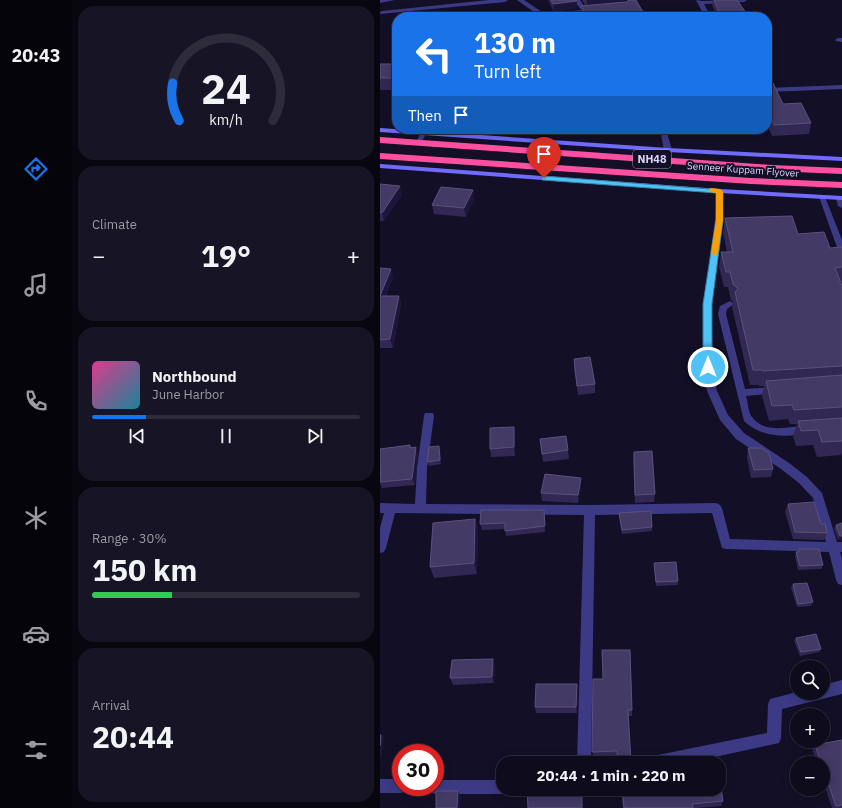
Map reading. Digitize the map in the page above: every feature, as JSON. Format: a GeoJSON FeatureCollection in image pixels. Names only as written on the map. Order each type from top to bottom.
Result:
{"type":"FeatureCollection","features":[{"type":"Feature","properties":{"kind":"highway","name":"NH48"},"geometry":{"type":"LineString","coordinates":[[380,140],[419,142]]}},
{"type":"Feature","properties":{"kind":"highway","name":"Senneer Kuppam Flyover"},"geometry":{"type":"LineString","coordinates":[[419,142],[749,166],[842,171]]}},
{"type":"Feature","properties":{"kind":"highway","name":"Senneer Kuppam Flyover"},"geometry":{"type":"LineString","coordinates":[[380,156],[751,181],[842,185]]}},
{"type":"Feature","properties":{"kind":"street"},"geometry":{"type":"LineString","coordinates":[[380,1],[392,0]]}},
{"type":"Feature","properties":{"kind":"street"},"geometry":{"type":"LineString","coordinates":[[382,13],[505,0]]}},
{"type":"Feature","properties":{"kind":"street"},"geometry":{"type":"LineString","coordinates":[[520,0],[538,12]]}},
{"type":"Feature","properties":{"kind":"street"},"geometry":{"type":"LineString","coordinates":[[577,0],[584,11]]}},
{"type":"Feature","properties":{"kind":"street"},"geometry":{"type":"LineString","coordinates":[[705,12],[700,2],[744,0]]}},
{"type":"Feature","properties":{"kind":"street"},"geometry":{"type":"LineString","coordinates":[[578,12],[604,9]]}},
{"type":"Feature","properties":{"kind":"street"},"geometry":{"type":"LineString","coordinates":[[772,90],[842,87]]}},
{"type":"Feature","properties":{"kind":"street"},"geometry":{"type":"LineString","coordinates":[[380,130],[392,130]]}},
{"type":"Feature","properties":{"kind":"street"},"geometry":{"type":"LineString","coordinates":[[463,134],[668,150],[842,159]]}},
{"type":"Feature","properties":{"kind":"street"},"geometry":{"type":"LineString","coordinates":[[664,134],[668,150]]}},
{"type":"Feature","properties":{"kind":"street"},"geometry":{"type":"LineString","coordinates":[[380,166],[720,191],[841,198]]}},
{"type":"Feature","properties":{"kind":"street"},"geometry":{"type":"LineString","coordinates":[[720,191],[719,220],[708,304],[708,367],[712,391],[724,417],[740,436],[785,466],[803,480],[818,496],[838,547],[842,580]]}},
{"type":"Feature","properties":{"kind":"street"},"geometry":{"type":"LineString","coordinates":[[420,509],[422,468],[429,416]]}},
{"type":"Feature","properties":{"kind":"street"},"geometry":{"type":"LineString","coordinates":[[380,548],[386,509],[590,510],[716,508],[726,544],[838,547]]}},
{"type":"Feature","properties":{"kind":"street"},"geometry":{"type":"LineString","coordinates":[[584,756],[590,510]]}},
{"type":"Feature","properties":{"kind":"street"},"geometry":{"type":"LineString","coordinates":[[830,691],[842,688]]}},
{"type":"Feature","properties":{"kind":"street"},"geometry":{"type":"LineString","coordinates":[[687,756],[774,738],[775,704],[791,700]]}},
{"type":"Feature","properties":{"kind":"street"},"geometry":{"type":"LineString","coordinates":[[380,786],[392,786]]}},
{"type":"Feature","properties":{"kind":"street"},"geometry":{"type":"LineString","coordinates":[[444,787],[496,787]]}},
{"type":"Feature","properties":{"kind":"lane"},"geometry":{"type":"LineString","coordinates":[[419,142],[423,134]]}},
{"type":"Feature","properties":{"kind":"lane"},"geometry":{"type":"LineString","coordinates":[[822,197],[842,250]]}},
{"type":"Feature","properties":{"kind":"lane"},"geometry":{"type":"LineString","coordinates":[[841,198],[842,206]]}},
{"type":"Feature","properties":{"kind":"lane"},"geometry":{"type":"LineString","coordinates":[[730,304],[723,308],[722,314],[747,418],[753,425],[763,430],[774,431],[819,428]]}},
{"type":"Feature","properties":{"kind":"lane"},"geometry":{"type":"LineString","coordinates":[[741,393],[788,389]]}},
{"type":"Feature","properties":{"kind":"building"},"geometry":{"type":"Polygon","coordinates":[[[551,0],[576,0],[577,1],[553,4],[551,0]]]}},
{"type":"Feature","properties":{"kind":"building"},"geometry":{"type":"Polygon","coordinates":[[[629,0],[636,0],[643,12],[584,12],[581,6],[626,2],[629,0]]]}},
{"type":"Feature","properties":{"kind":"building"},"geometry":{"type":"Polygon","coordinates":[[[714,0],[737,0],[745,12],[719,12],[714,0]]]}},
{"type":"Feature","properties":{"kind":"building"},"geometry":{"type":"Polygon","coordinates":[[[380,64],[392,64],[392,78],[380,78],[380,64]]]}},
{"type":"Feature","properties":{"kind":"building"},"geometry":{"type":"Polygon","coordinates":[[[772,83],[783,104],[801,103],[811,123],[774,125],[772,120],[772,83]]]}},
{"type":"Feature","properties":{"kind":"building"},"geometry":{"type":"Polygon","coordinates":[[[380,184],[400,186],[382,213],[380,212],[380,184]]]}},
{"type":"Feature","properties":{"kind":"building"},"geometry":{"type":"Polygon","coordinates":[[[441,187],[473,190],[464,208],[432,205],[441,187]]]}},
{"type":"Feature","properties":{"kind":"building"},"geometry":{"type":"Polygon","coordinates":[[[792,216],[798,234],[824,232],[830,248],[842,247],[842,267],[835,268],[842,286],[842,366],[763,371],[753,370],[735,292],[738,289],[733,284],[730,272],[726,272],[721,252],[733,252],[725,218],[792,216]]]}},
{"type":"Feature","properties":{"kind":"building"},"geometry":{"type":"Polygon","coordinates":[[[380,268],[391,269],[380,296],[380,268]]]}},
{"type":"Feature","properties":{"kind":"building"},"geometry":{"type":"Polygon","coordinates":[[[380,296],[399,296],[390,339],[380,340],[380,296]]]}},
{"type":"Feature","properties":{"kind":"building"},"geometry":{"type":"Polygon","coordinates":[[[590,357],[595,384],[577,386],[574,359],[590,357]]]}},
{"type":"Feature","properties":{"kind":"building"},"geometry":{"type":"Polygon","coordinates":[[[842,375],[842,407],[794,410],[792,405],[772,406],[766,381],[842,375]]]}},
{"type":"Feature","properties":{"kind":"building"},"geometry":{"type":"Polygon","coordinates":[[[842,418],[842,441],[822,442],[818,430],[801,431],[798,421],[842,418]]]}},
{"type":"Feature","properties":{"kind":"building"},"geometry":{"type":"Polygon","coordinates":[[[514,427],[514,447],[490,449],[490,428],[514,427]]]}},
{"type":"Feature","properties":{"kind":"building"},"geometry":{"type":"Polygon","coordinates":[[[566,436],[568,450],[542,454],[540,439],[566,436]]]}},
{"type":"Feature","properties":{"kind":"building"},"geometry":{"type":"Polygon","coordinates":[[[410,445],[410,448],[416,447],[412,479],[380,482],[380,449],[410,445]]]}},
{"type":"Feature","properties":{"kind":"building"},"geometry":{"type":"Polygon","coordinates":[[[439,446],[440,460],[427,462],[429,447],[439,446]]]}},
{"type":"Feature","properties":{"kind":"building"},"geometry":{"type":"Polygon","coordinates":[[[748,448],[761,448],[769,453],[773,469],[754,470],[748,448]]]}},
{"type":"Feature","properties":{"kind":"building"},"geometry":{"type":"Polygon","coordinates":[[[652,451],[655,494],[635,495],[634,452],[652,451]]]}},
{"type":"Feature","properties":{"kind":"building"},"geometry":{"type":"Polygon","coordinates":[[[545,474],[581,478],[578,495],[541,493],[545,474]]]}},
{"type":"Feature","properties":{"kind":"building"},"geometry":{"type":"Polygon","coordinates":[[[814,502],[821,524],[825,524],[827,533],[795,532],[788,504],[814,502]]]}},
{"type":"Feature","properties":{"kind":"building"},"geometry":{"type":"Polygon","coordinates":[[[481,510],[544,510],[545,526],[505,531],[505,523],[480,524],[481,510]]]}},
{"type":"Feature","properties":{"kind":"building"},"geometry":{"type":"Polygon","coordinates":[[[651,511],[652,527],[622,530],[619,513],[651,511]]]}},
{"type":"Feature","properties":{"kind":"building"},"geometry":{"type":"Polygon","coordinates":[[[475,519],[474,563],[430,567],[433,523],[475,519]]]}},
{"type":"Feature","properties":{"kind":"building"},"geometry":{"type":"Polygon","coordinates":[[[842,523],[842,536],[840,536],[836,525],[842,523]]]}},
{"type":"Feature","properties":{"kind":"building"},"geometry":{"type":"Polygon","coordinates":[[[798,549],[819,549],[823,565],[800,566],[796,552],[799,552],[798,549]]]}},
{"type":"Feature","properties":{"kind":"building"},"geometry":{"type":"Polygon","coordinates":[[[676,562],[678,581],[656,582],[654,563],[676,562]]]}},
{"type":"Feature","properties":{"kind":"building"},"geometry":{"type":"Polygon","coordinates":[[[807,583],[813,602],[798,604],[793,584],[807,583]]]}},
{"type":"Feature","properties":{"kind":"building"},"geometry":{"type":"Polygon","coordinates":[[[816,634],[821,649],[801,652],[796,638],[816,634]]]}},
{"type":"Feature","properties":{"kind":"building"},"geometry":{"type":"Polygon","coordinates":[[[602,650],[630,650],[632,710],[628,710],[631,756],[617,756],[617,751],[592,752],[593,679],[603,679],[602,650]]]}},
{"type":"Feature","properties":{"kind":"building"},"geometry":{"type":"Polygon","coordinates":[[[493,659],[492,677],[450,678],[452,660],[493,659]]]}},
{"type":"Feature","properties":{"kind":"building"},"geometry":{"type":"Polygon","coordinates":[[[536,684],[577,684],[576,707],[535,707],[536,684]]]}},
{"type":"Feature","properties":{"kind":"building"},"geometry":{"type":"Polygon","coordinates":[[[842,740],[842,805],[836,806],[830,788],[830,756],[819,756],[816,748],[830,748],[830,742],[842,740]]]}},
{"type":"Feature","properties":{"kind":"building"},"geometry":{"type":"Polygon","coordinates":[[[444,791],[458,791],[457,808],[436,808],[436,796],[444,796],[444,791]]]}},
{"type":"Feature","properties":{"kind":"building"},"geometry":{"type":"Polygon","coordinates":[[[527,796],[582,796],[582,808],[528,808],[527,796]]]}},
{"type":"Feature","properties":{"kind":"building"},"geometry":{"type":"Polygon","coordinates":[[[623,796],[722,796],[723,801],[692,804],[693,808],[624,808],[623,796]]]}},
{"type":"Feature","properties":{"kind":"slow traffic"},"geometry":{"type":"LineString","coordinates":[[711,190],[720,191],[719,220],[715,253]]}},
{"type":"Feature","properties":{"kind":"route"},"geometry":{"type":"LineString","coordinates":[[544,178],[720,191],[719,220],[708,304],[708,367]]}}]}
